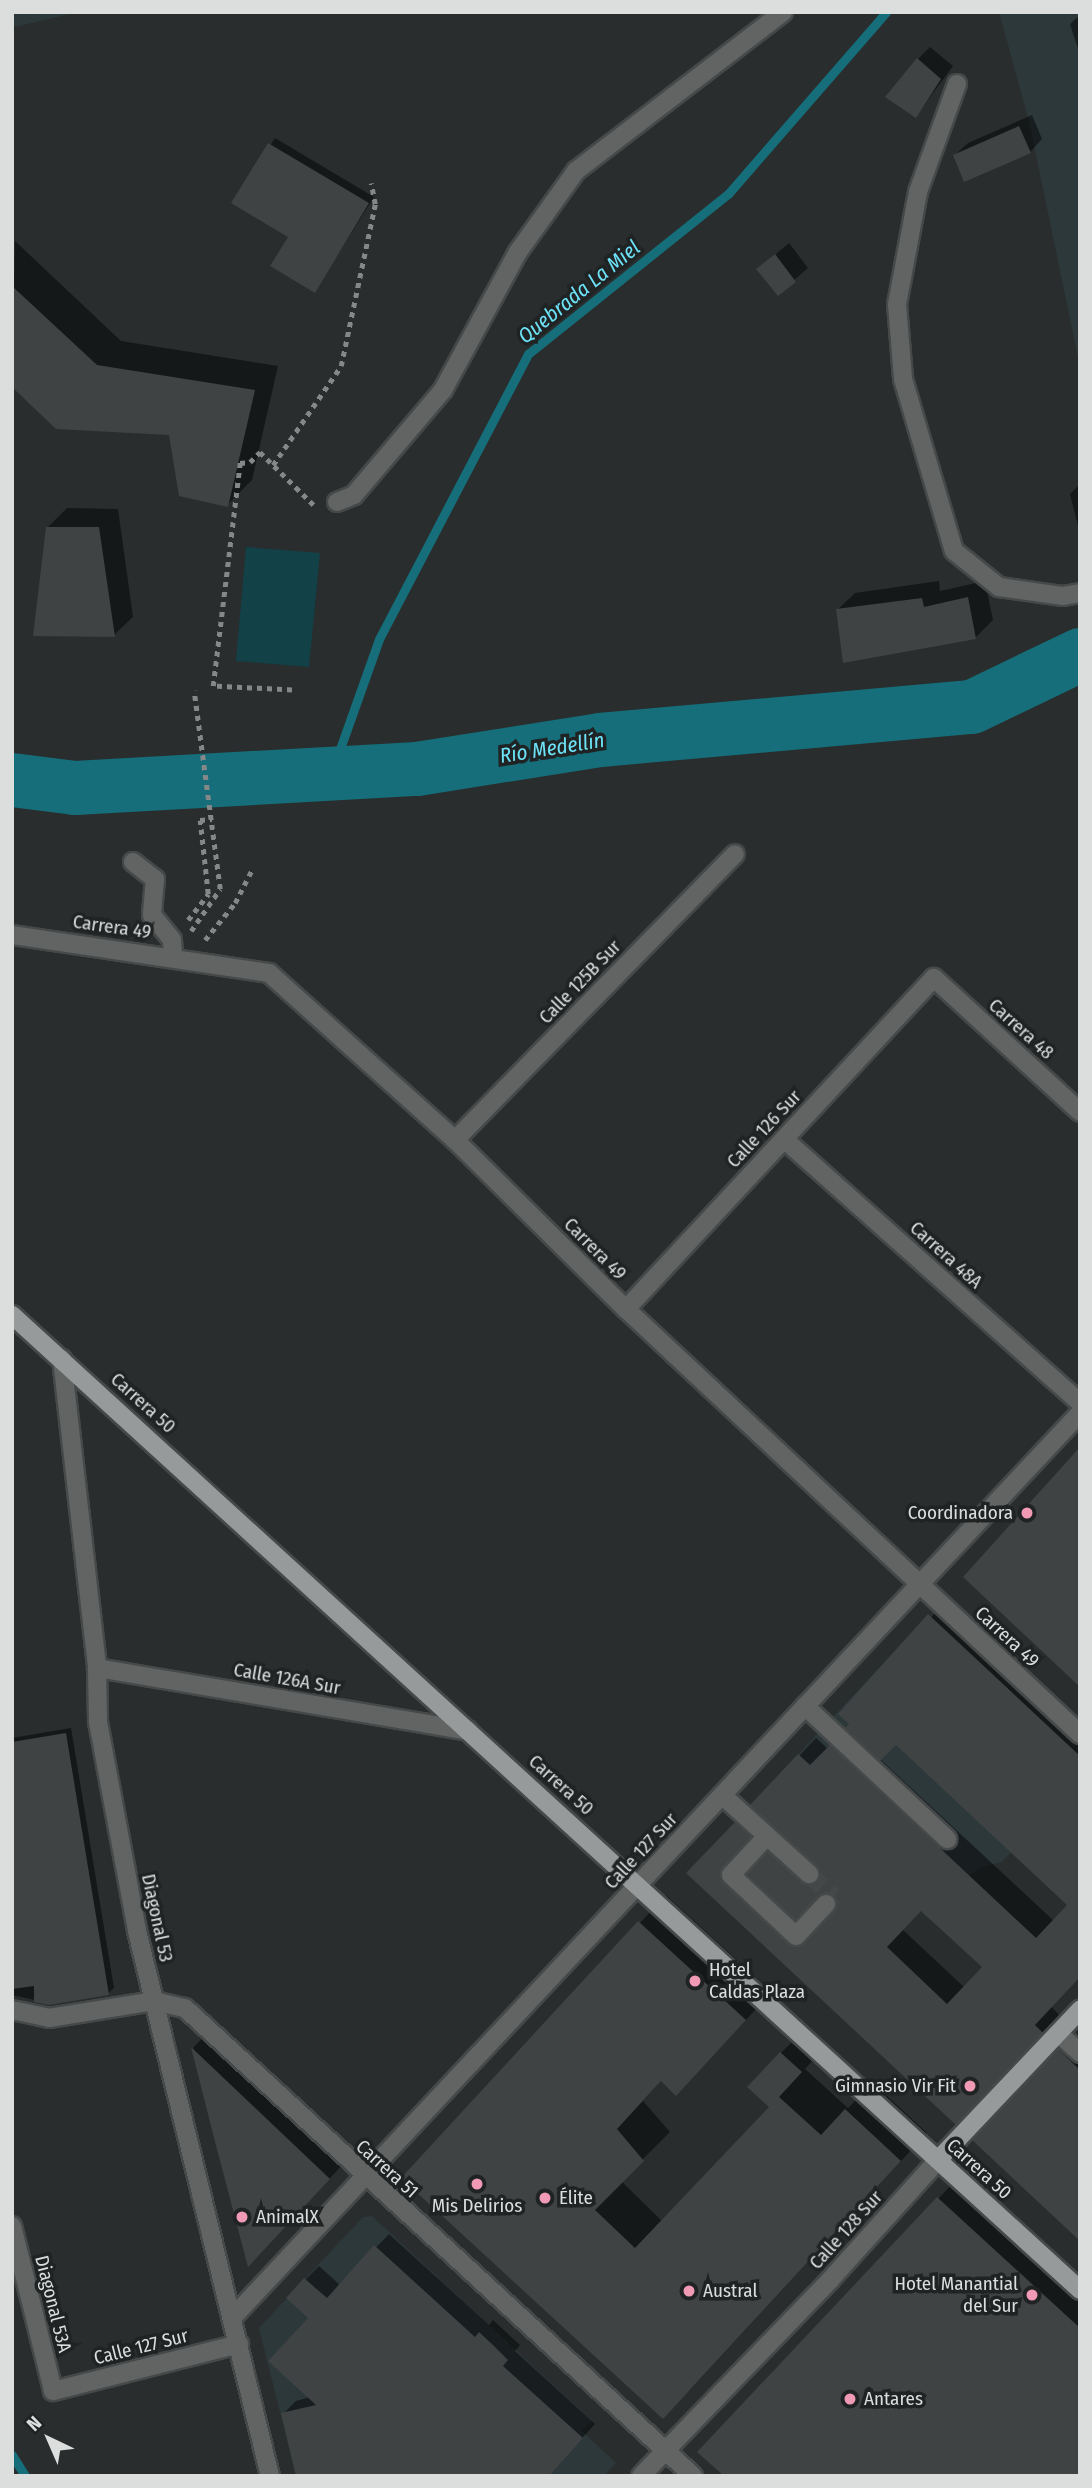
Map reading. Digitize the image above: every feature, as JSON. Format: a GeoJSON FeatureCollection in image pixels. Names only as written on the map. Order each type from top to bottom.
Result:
{"type":"FeatureCollection","features":[{"type":"Feature","properties":{"kind":"main road","name":"Carrera 50"},"geometry":{"type":"LineString","coordinates":[[12,1315],[639,1883],[1080,2290]]}},
{"type":"Feature","properties":{"kind":"main road","name":"Calle 128 Sur"},"geometry":{"type":"LineString","coordinates":[[938,2160],[1080,2010]]}},
{"type":"Feature","properties":{"kind":"street"},"geometry":{"type":"LineString","coordinates":[[337,502],[363,485],[443,390],[518,252],[576,171],[783,12]]}},
{"type":"Feature","properties":{"kind":"street"},"geometry":{"type":"LineString","coordinates":[[957,84],[918,192],[897,304],[903,379],[954,551],[999,587],[1063,596],[1080,593]]}},
{"type":"Feature","properties":{"kind":"street","name":"Calle 125B Sur"},"geometry":{"type":"LineString","coordinates":[[455,1140],[735,854]]}},
{"type":"Feature","properties":{"kind":"street"},"geometry":{"type":"LineString","coordinates":[[133,862],[155,879],[152,915],[172,940],[173,956]]}},
{"type":"Feature","properties":{"kind":"street","name":"Carrera 49"},"geometry":{"type":"LineString","coordinates":[[12,935],[173,956],[269,973],[455,1140],[626,1309],[1080,1734]]}},
{"type":"Feature","properties":{"kind":"street","name":"Carrera 48"},"geometry":{"type":"LineString","coordinates":[[934,978],[1080,1112]]}},
{"type":"Feature","properties":{"kind":"street","name":"Calle 126 Sur"},"geometry":{"type":"LineString","coordinates":[[626,1309],[934,978]]}},
{"type":"Feature","properties":{"kind":"street","name":"Carrera 48A"},"geometry":{"type":"LineString","coordinates":[[784,1139],[1080,1403]]}},
{"type":"Feature","properties":{"kind":"street","name":"Diagonal 53"},"geometry":{"type":"LineString","coordinates":[[62,1359],[97,1668],[98,1722],[154,2001],[240,2344],[270,2476]]}},
{"type":"Feature","properties":{"kind":"street","name":"Calle 127 Sur"},"geometry":{"type":"LineString","coordinates":[[232,2318],[1080,1413]]}},
{"type":"Feature","properties":{"kind":"street","name":"Calle 126A Sur"},"geometry":{"type":"LineString","coordinates":[[97,1668],[469,1731]]}},
{"type":"Feature","properties":{"kind":"street"},"geometry":{"type":"LineString","coordinates":[[804,1706],[947,1839]]}},
{"type":"Feature","properties":{"kind":"street"},"geometry":{"type":"LineString","coordinates":[[722,1795],[809,1874]]}},
{"type":"Feature","properties":{"kind":"street"},"geometry":{"type":"LineString","coordinates":[[767,1836],[731,1875],[796,1936],[826,1904]]}},
{"type":"Feature","properties":{"kind":"street","name":"Carrera 51"},"geometry":{"type":"LineString","coordinates":[[12,2010],[49,2018],[154,2001],[185,2008],[364,2177],[693,2476]]}},
{"type":"Feature","properties":{"kind":"street"},"geometry":{"type":"LineString","coordinates":[[1058,2033],[1080,2053]]}},
{"type":"Feature","properties":{"kind":"street","name":"Calle 128 Sur"},"geometry":{"type":"LineString","coordinates":[[641,2476],[830,2280],[938,2160]]}},
{"type":"Feature","properties":{"kind":"street","name":"Diagonal 53A"},"geometry":{"type":"LineString","coordinates":[[12,2226],[53,2391]]}},
{"type":"Feature","properties":{"kind":"street","name":"Calle 127 Sur"},"geometry":{"type":"LineString","coordinates":[[53,2391],[240,2344]]}},
{"type":"Feature","properties":{"kind":"path"},"geometry":{"type":"LineString","coordinates":[[273,465],[341,366],[375,204],[371,183]]}},
{"type":"Feature","properties":{"kind":"path"},"geometry":{"type":"LineString","coordinates":[[292,690],[214,686],[240,463],[250,462],[260,452],[317,508],[337,502]]}},
{"type":"Feature","properties":{"kind":"path"},"geometry":{"type":"LineString","coordinates":[[188,935],[217,897],[212,819],[194,691]]}},
{"type":"Feature","properties":{"kind":"path"},"geometry":{"type":"LineString","coordinates":[[212,819],[200,820],[208,894],[180,930],[201,945],[235,903],[253,868]]}},
{"type":"Feature","properties":{"kind":"shaded area"},"geometry":{"type":"Polygon","coordinates":[[[12,12],[78,12],[12,26],[12,12]]]}},
{"type":"Feature","properties":{"kind":"shaded area"},"geometry":{"type":"Polygon","coordinates":[[[999,12],[1080,12],[1080,367],[1029,121],[999,12]]]}},
{"type":"Feature","properties":{"kind":"shaded area"},"geometry":{"type":"Polygon","coordinates":[[[246,547],[320,553],[309,667],[236,661],[246,547]]]}},
{"type":"Feature","properties":{"kind":"shaded area"},"geometry":{"type":"Polygon","coordinates":[[[903,1642],[935,1672],[1038,1824],[1002,1862],[981,1867],[970,1875],[929,1919],[777,1777],[903,1642]]]}},
{"type":"Feature","properties":{"kind":"shaded area"},"geometry":{"type":"Polygon","coordinates":[[[372,2216],[592,2421],[582,2431],[616,2463],[604,2476],[296,2476],[259,2328],[363,2217],[372,2216]]]}},
{"type":"Feature","properties":{"kind":"building"},"geometry":{"type":"Polygon","coordinates":[[[917,58],[941,79],[916,118],[885,97],[917,58]]]}},
{"type":"Feature","properties":{"kind":"building"},"geometry":{"type":"Polygon","coordinates":[[[1019,126],[1031,153],[964,182],[953,155],[1019,126]]]}},
{"type":"Feature","properties":{"kind":"building"},"geometry":{"type":"Polygon","coordinates":[[[268,143],[369,203],[315,293],[270,266],[288,237],[231,203],[268,143]]]}},
{"type":"Feature","properties":{"kind":"building"},"geometry":{"type":"Polygon","coordinates":[[[775,254],[796,282],[778,296],[756,269],[775,254]]]}},
{"type":"Feature","properties":{"kind":"building"},"geometry":{"type":"Polygon","coordinates":[[[12,286],[97,365],[255,390],[228,507],[179,496],[169,435],[56,429],[12,387],[12,286]]]}},
{"type":"Feature","properties":{"kind":"building"},"geometry":{"type":"Polygon","coordinates":[[[46,527],[99,527],[115,637],[33,636],[46,527]]]}},
{"type":"Feature","properties":{"kind":"building"},"geometry":{"type":"Polygon","coordinates":[[[968,597],[976,639],[843,663],[836,609],[922,598],[924,607],[968,597]]]}},
{"type":"Feature","properties":{"kind":"building"},"geometry":{"type":"Polygon","coordinates":[[[1080,1447],[1080,1687],[963,1577],[1080,1447]]]}},
{"type":"Feature","properties":{"kind":"building"},"geometry":{"type":"Polygon","coordinates":[[[928,1614],[1080,1756],[1080,1977],[1035,2025],[1043,2033],[956,2125],[686,1873],[735,1822],[751,1837],[723,1867],[720,1879],[788,1944],[804,1944],[834,1912],[837,1900],[822,1893],[795,1920],[747,1874],[768,1852],[806,1885],[817,1882],[820,1876],[817,1866],[750,1805],[798,1754],[810,1765],[830,1745],[1036,1938],[1067,1905],[896,1745],[880,1761],[845,1728],[849,1724],[838,1714],[928,1614]],[[921,1911],[887,1947],[947,2004],[982,1967],[921,1911]]]}},
{"type":"Feature","properties":{"kind":"building"},"geometry":{"type":"Polygon","coordinates":[[[66,1733],[109,1995],[49,2005],[34,2002],[34,1986],[12,1989],[12,1742],[66,1733]]]}},
{"type":"Feature","properties":{"kind":"building"},"geometry":{"type":"Polygon","coordinates":[[[638,1921],[746,2020],[676,2096],[661,2081],[617,2129],[644,2161],[595,2210],[635,2248],[769,2107],[747,2087],[780,2052],[802,2072],[779,2097],[821,2135],[845,2109],[901,2161],[663,2419],[401,2178],[638,1921]]]}},
{"type":"Feature","properties":{"kind":"building"},"geometry":{"type":"Polygon","coordinates":[[[191,2047],[330,2179],[248,2267],[213,2134],[191,2047]]]}},
{"type":"Feature","properties":{"kind":"building"},"geometry":{"type":"Polygon","coordinates":[[[1058,2049],[1080,2070],[1080,2241],[972,2140],[1058,2049]]]}},
{"type":"Feature","properties":{"kind":"building"},"geometry":{"type":"Polygon","coordinates":[[[937,2197],[1080,2328],[1080,2476],[724,2476],[697,2452],[937,2197]]]}},
{"type":"Feature","properties":{"kind":"building"},"geometry":{"type":"Polygon","coordinates":[[[374,2245],[475,2337],[479,2332],[508,2360],[503,2366],[583,2438],[549,2476],[296,2476],[281,2413],[316,2405],[268,2361],[308,2318],[286,2298],[304,2278],[327,2298],[374,2245]]]}},
{"type":"Feature","properties":{"kind":"waterway","name":"Quebrada La Miel"},"geometry":{"type":"LineString","coordinates":[[331,774],[379,639],[528,354],[728,194],[886,12]]}},
{"type":"Feature","properties":{"kind":"waterway","name":"Río Medellín"},"geometry":{"type":"LineString","coordinates":[[12,780],[75,788],[417,769],[600,740],[972,707],[1080,655]]}},
{"type":"Feature","properties":{"kind":"waterway"},"geometry":{"type":"LineString","coordinates":[[12,2455],[25,2476]]}},
{"type":"Feature","properties":{"kind":"tunnel"},"geometry":{"type":"LineString","coordinates":[[809,1874],[833,1896],[826,1904]]}},
{"type":"Feature","properties":{"kind":"place","name":"Coordinadora"},"geometry":{"type":"Point","coordinates":[1027,1513]}},
{"type":"Feature","properties":{"kind":"place","name":"Hotel Caldas Plaza"},"geometry":{"type":"Point","coordinates":[695,1981]}},
{"type":"Feature","properties":{"kind":"place","name":"Gimnasio Vir Fit"},"geometry":{"type":"Point","coordinates":[970,2086]}},
{"type":"Feature","properties":{"kind":"place","name":"Mis Delirios"},"geometry":{"type":"Point","coordinates":[477,2184]}},
{"type":"Feature","properties":{"kind":"place","name":"Élite"},"geometry":{"type":"Point","coordinates":[545,2198]}},
{"type":"Feature","properties":{"kind":"place","name":"AnimalX"},"geometry":{"type":"Point","coordinates":[242,2217]}},
{"type":"Feature","properties":{"kind":"place","name":"Austral"},"geometry":{"type":"Point","coordinates":[689,2291]}},
{"type":"Feature","properties":{"kind":"place","name":"Hotel Manantial del Sur"},"geometry":{"type":"Point","coordinates":[1032,2295]}},
{"type":"Feature","properties":{"kind":"place","name":"Antares"},"geometry":{"type":"Point","coordinates":[850,2399]}}]}
